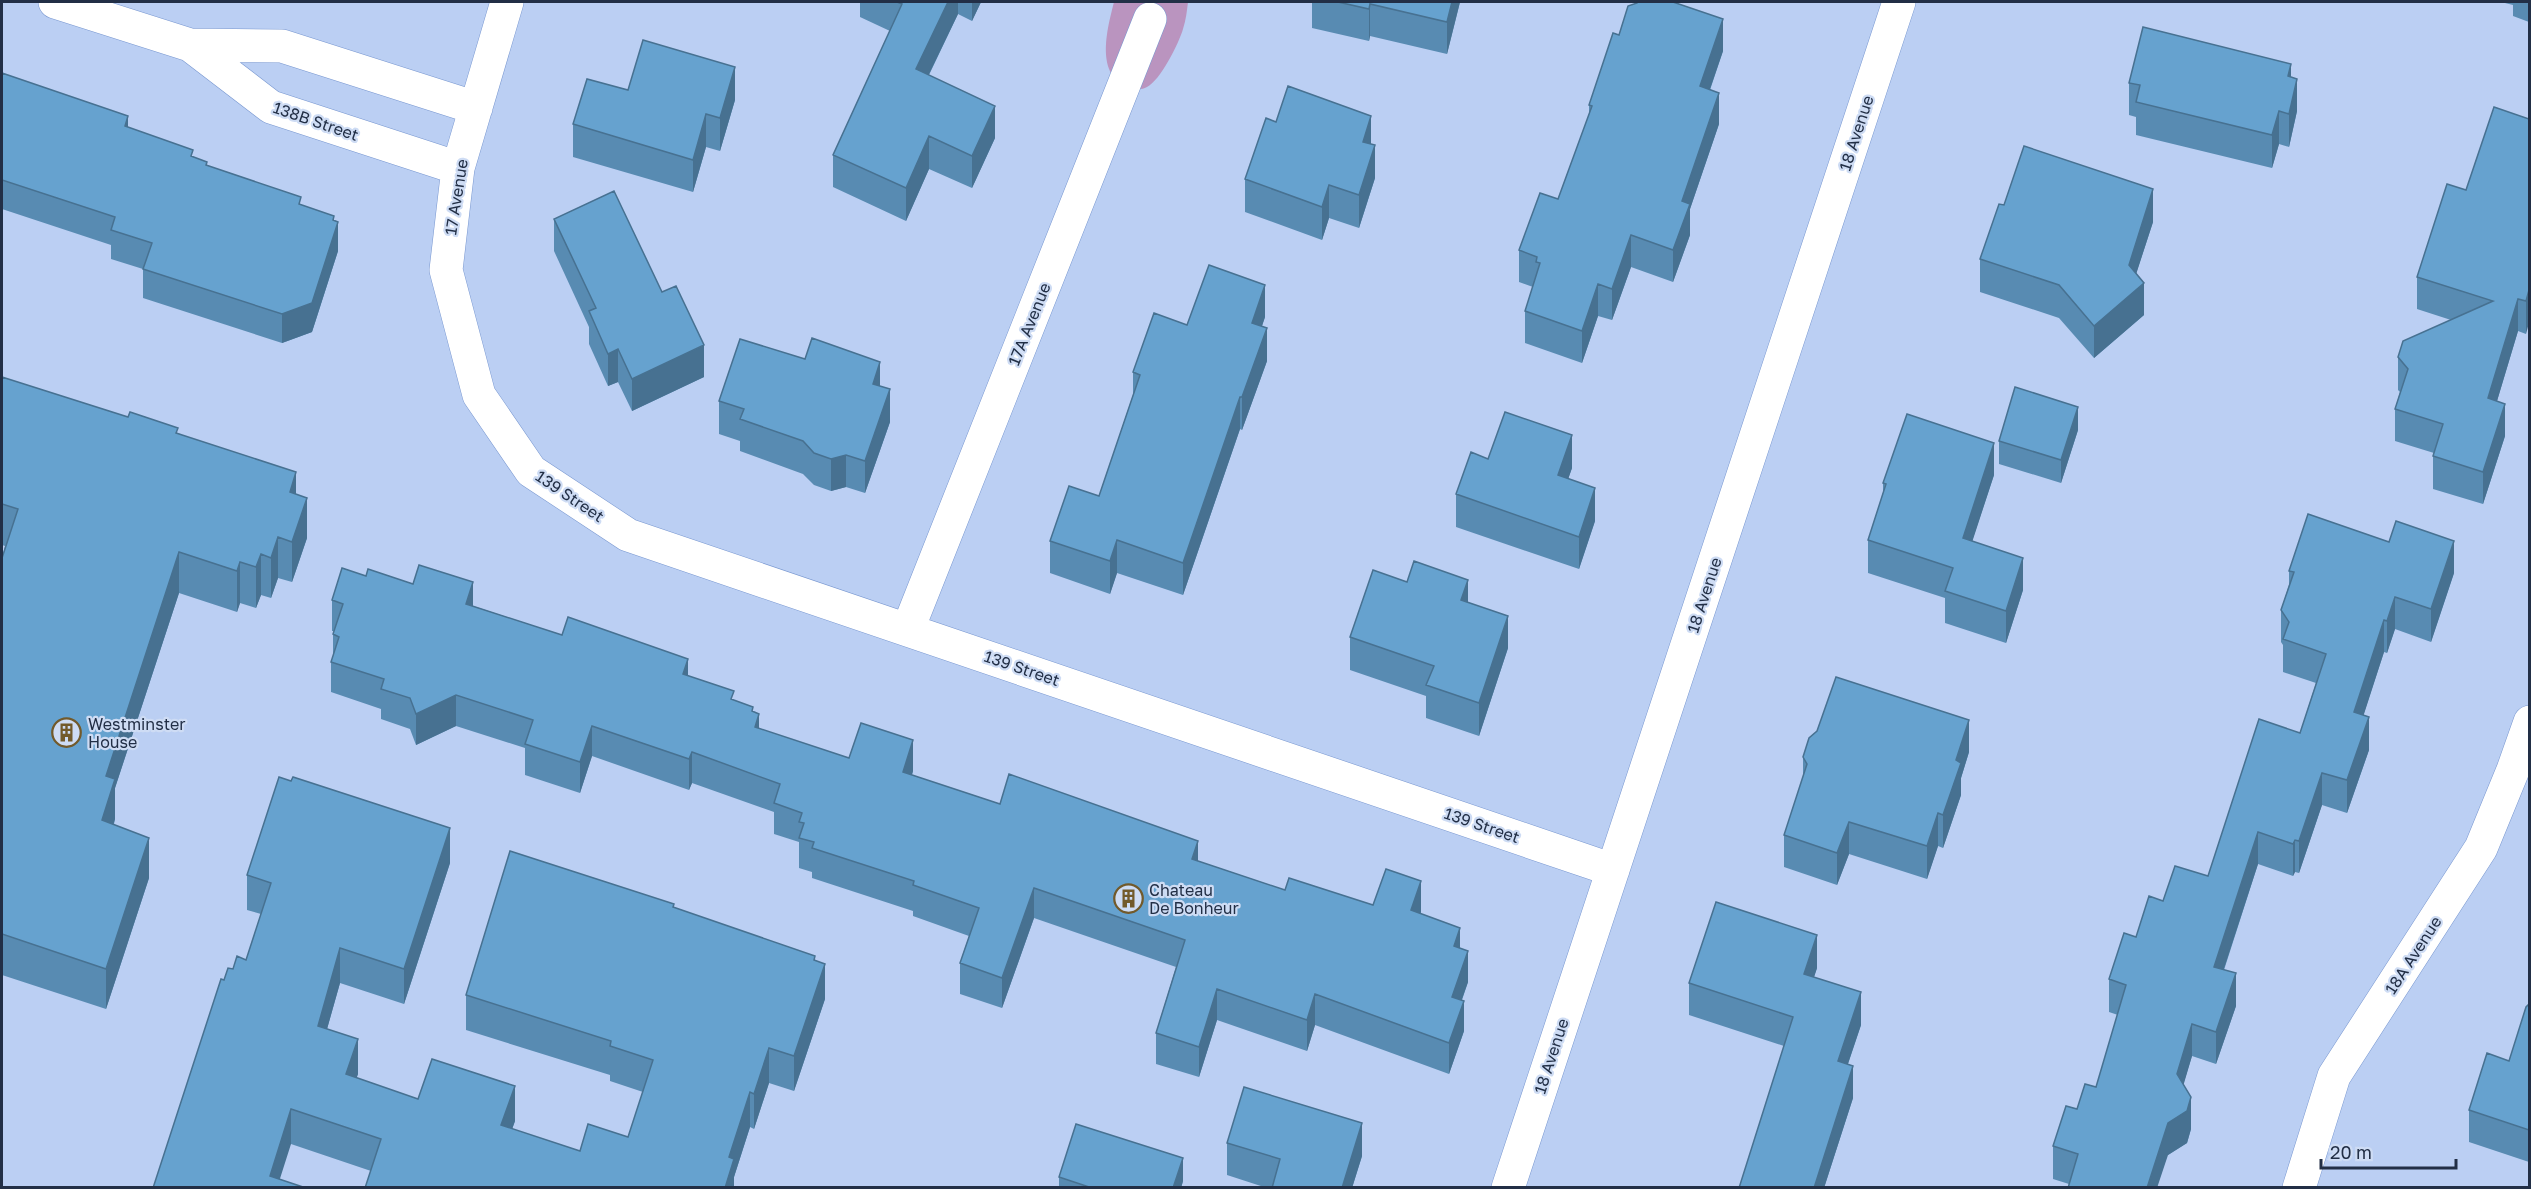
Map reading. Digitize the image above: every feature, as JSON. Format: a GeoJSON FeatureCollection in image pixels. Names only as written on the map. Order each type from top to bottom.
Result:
{"type":"FeatureCollection","features":[{"type":"Feature","properties":{"kind":"street","name":"138B Street"},"geometry":{"type":"LineString","coordinates":[[55,2],[190,45],[282,46],[477,108]]}},
{"type":"Feature","properties":{"kind":"street","name":"17 Avenue"},"geometry":{"type":"LineString","coordinates":[[479,395],[446,270],[458,168],[507,2]]}},
{"type":"Feature","properties":{"kind":"street","name":"18 Avenue"},"geometry":{"type":"LineString","coordinates":[[1508,1188],[1899,2]]}},
{"type":"Feature","properties":{"kind":"street","name":"17A Avenue"},"geometry":{"type":"LineString","coordinates":[[908,629],[1150,19]]}},
{"type":"Feature","properties":{"kind":"street","name":"138B Street"},"geometry":{"type":"LineString","coordinates":[[190,45],[271,107],[458,168]]}},
{"type":"Feature","properties":{"kind":"street","name":"139 Street"},"geometry":{"type":"LineString","coordinates":[[479,395],[531,471],[628,535],[1613,870]]}},
{"type":"Feature","properties":{"kind":"street","name":"18A Avenue"},"geometry":{"type":"LineString","coordinates":[[2299,1188],[2334,1076],[2481,849],[2513,770],[2529,722]]}},
{"type":"Feature","properties":{"kind":"shaded area"},"geometry":{"type":"Polygon","coordinates":[[[1114,2],[1188,2],[1184,26],[1173,52],[1158,77],[1144,88],[1136,89],[1125,86],[1110,70],[1106,48],[1114,2]]]}},
{"type":"Feature","properties":{"kind":"building"},"geometry":{"type":"Polygon","coordinates":[[[897,2],[948,2],[916,69],[995,106],[972,156],[929,136],[906,188],[833,155],[902,4],[897,2]]]}},
{"type":"Feature","properties":{"kind":"building"},"geometry":{"type":"Polygon","coordinates":[[[1338,2],[1452,2],[1447,22],[1370,4],[1369,9],[1338,2]]]}},
{"type":"Feature","properties":{"kind":"building"},"geometry":{"type":"Polygon","coordinates":[[[1637,2],[1673,2],[1723,19],[1700,86],[1719,93],[1682,201],[1690,204],[1673,250],[1631,235],[1612,289],[1598,284],[1582,331],[1525,311],[1540,263],[1536,262],[1537,257],[1519,250],[1540,193],[1558,199],[1592,106],[1589,105],[1613,33],[1619,35],[1628,6],[1637,2]]]}},
{"type":"Feature","properties":{"kind":"building"},"geometry":{"type":"Polygon","coordinates":[[[2143,27],[2291,64],[2288,76],[2297,79],[2289,114],[2279,111],[2272,135],[2136,102],[2140,85],[2129,83],[2143,27]]]}},
{"type":"Feature","properties":{"kind":"building"},"geometry":{"type":"Polygon","coordinates":[[[643,40],[735,67],[720,118],[706,114],[693,160],[573,124],[587,79],[628,90],[643,40]]]}},
{"type":"Feature","properties":{"kind":"building"},"geometry":{"type":"Polygon","coordinates":[[[2,73],[128,116],[125,126],[193,150],[191,156],[207,162],[206,165],[301,197],[299,204],[334,216],[333,220],[338,222],[312,303],[282,314],[143,269],[152,243],[111,230],[115,217],[2,180],[2,73]]]}},
{"type":"Feature","properties":{"kind":"building"},"geometry":{"type":"Polygon","coordinates":[[[1288,86],[1371,116],[1363,142],[1375,145],[1359,195],[1329,185],[1322,207],[1245,179],[1266,118],[1276,122],[1288,86]]]}},
{"type":"Feature","properties":{"kind":"building"},"geometry":{"type":"Polygon","coordinates":[[[2494,107],[2529,119],[2529,290],[2526,301],[2518,299],[2488,398],[2505,404],[2483,472],[2433,456],[2443,424],[2395,409],[2408,369],[2398,357],[2403,341],[2493,301],[2417,277],[2447,184],[2466,190],[2494,107]]]}},
{"type":"Feature","properties":{"kind":"building"},"geometry":{"type":"Polygon","coordinates":[[[2024,146],[2153,189],[2129,265],[2144,283],[2094,326],[2059,285],[1980,259],[1999,204],[2004,205],[2024,146]]]}},
{"type":"Feature","properties":{"kind":"building"},"geometry":{"type":"Polygon","coordinates":[[[614,191],[662,292],[676,286],[704,345],[632,379],[618,349],[608,354],[589,311],[596,308],[554,219],[614,191]]]}},
{"type":"Feature","properties":{"kind":"building"},"geometry":{"type":"Polygon","coordinates":[[[1209,265],[1265,285],[1252,323],[1267,328],[1242,397],[1240,397],[1183,563],[1117,540],[1110,561],[1050,541],[1069,486],[1099,496],[1140,375],[1133,372],[1154,313],[1187,325],[1209,265]]]}},
{"type":"Feature","properties":{"kind":"building"},"geometry":{"type":"Polygon","coordinates":[[[812,338],[880,362],[873,384],[890,389],[865,461],[846,455],[831,459],[814,453],[803,441],[740,419],[744,409],[719,401],[740,339],[805,359],[812,338]]]}},
{"type":"Feature","properties":{"kind":"building","name":"Westminster House"},"geometry":{"type":"Polygon","coordinates":[[[2,377],[128,417],[130,412],[178,428],[176,433],[296,472],[290,492],[307,498],[292,542],[278,537],[271,558],[261,554],[256,567],[240,562],[237,571],[179,552],[106,776],[115,779],[102,820],[149,838],[106,969],[2,934],[2,558],[18,509],[2,504],[2,377]]]}},
{"type":"Feature","properties":{"kind":"building"},"geometry":{"type":"Polygon","coordinates":[[[2015,387],[2078,407],[2061,460],[1999,441],[2015,387]]]}},
{"type":"Feature","properties":{"kind":"building"},"geometry":{"type":"Polygon","coordinates":[[[1505,412],[1572,435],[1558,475],[1595,488],[1579,537],[1456,494],[1471,452],[1488,459],[1505,412]]]}},
{"type":"Feature","properties":{"kind":"building"},"geometry":{"type":"Polygon","coordinates":[[[1907,414],[1994,443],[1963,538],[2023,558],[2006,611],[1945,591],[1953,568],[1868,540],[1886,484],[1883,483],[1907,414]]]}},
{"type":"Feature","properties":{"kind":"building"},"geometry":{"type":"Polygon","coordinates":[[[2308,514],[2389,542],[2396,521],[2454,541],[2431,609],[2395,597],[2387,621],[2384,620],[2354,712],[2369,717],[2347,780],[2322,773],[2299,841],[2295,840],[2293,844],[2258,832],[2214,967],[2236,973],[2216,1032],[2192,1024],[2177,1074],[2191,1097],[2187,1111],[2168,1123],[2147,1188],[2068,1188],[2078,1154],[2053,1146],[2066,1106],[2077,1109],[2085,1084],[2096,1087],[2126,985],[2109,979],[2124,933],[2136,937],[2149,896],[2163,901],[2175,866],[2208,876],[2259,719],[2300,733],[2326,654],[2283,639],[2289,622],[2281,610],[2294,572],[2289,571],[2308,514]]]}},
{"type":"Feature","properties":{"kind":"building"},"geometry":{"type":"Polygon","coordinates":[[[1414,561],[1468,580],[1461,600],[1508,616],[1479,703],[1426,685],[1434,666],[1350,637],[1373,570],[1407,582],[1414,561]]]}},
{"type":"Feature","properties":{"kind":"building"},"geometry":{"type":"Polygon","coordinates":[[[419,565],[473,582],[466,604],[562,635],[568,617],[688,659],[683,674],[734,691],[731,699],[753,707],[752,711],[759,714],[755,727],[849,758],[861,723],[913,740],[903,772],[1000,804],[1009,774],[1198,841],[1192,859],[1285,890],[1289,878],[1373,905],[1386,869],[1421,881],[1411,910],[1460,928],[1454,946],[1468,951],[1452,997],[1464,1001],[1449,1043],[1315,994],[1307,1020],[1217,989],[1199,1047],[1156,1033],[1185,940],[1034,888],[1002,978],[960,963],[979,908],[913,885],[914,881],[812,848],[814,842],[799,838],[804,823],[799,822],[802,813],[774,803],[780,784],[692,752],[689,759],[592,726],[580,762],[525,744],[533,720],[456,695],[416,714],[410,698],[381,689],[384,679],[331,662],[339,637],[333,634],[343,604],[332,600],[342,568],[366,576],[368,569],[413,584],[419,565]]]}},
{"type":"Feature","properties":{"kind":"building"},"geometry":{"type":"Polygon","coordinates":[[[1836,677],[1969,720],[1956,760],[1961,763],[1943,815],[1938,813],[1927,846],[1849,822],[1837,853],[1784,835],[1807,764],[1803,757],[1809,738],[1817,731],[1836,677]]]}},
{"type":"Feature","properties":{"kind":"building"},"geometry":{"type":"Polygon","coordinates":[[[279,777],[291,781],[293,777],[450,828],[404,969],[340,948],[318,1026],[358,1039],[346,1074],[418,1099],[432,1059],[515,1086],[501,1125],[580,1151],[588,1124],[628,1137],[653,1060],[610,1046],[611,1041],[466,995],[510,851],[674,904],[673,907],[815,956],[814,960],[825,964],[794,1056],[769,1048],[754,1094],[750,1092],[729,1157],[734,1159],[725,1188],[365,1188],[381,1139],[291,1109],[270,1176],[306,1188],[153,1188],[221,979],[224,980],[228,968],[233,969],[237,956],[246,960],[271,883],[247,875],[279,777]]]}},
{"type":"Feature","properties":{"kind":"building"},"geometry":{"type":"Polygon","coordinates":[[[1716,902],[1817,935],[1804,974],[1861,992],[1838,1061],[1853,1066],[1814,1188],[1739,1188],[1793,1017],[1689,983],[1716,902]]]}},
{"type":"Feature","properties":{"kind":"building"},"geometry":{"type":"Polygon","coordinates":[[[2529,1004],[2529,1130],[2469,1110],[2487,1053],[2509,1061],[2526,1007],[2529,1004]]]}},
{"type":"Feature","properties":{"kind":"building"},"geometry":{"type":"Polygon","coordinates":[[[1244,1087],[1362,1123],[1342,1188],[1272,1188],[1280,1159],[1227,1143],[1244,1087]]]}},
{"type":"Feature","properties":{"kind":"building"},"geometry":{"type":"Polygon","coordinates":[[[1076,1124],[1183,1158],[1173,1188],[1092,1188],[1059,1177],[1076,1124]]]}},
{"type":"Feature","properties":{"kind":"place","name":"Westminster House"},"geometry":{"type":"Point","coordinates":[67,733]}},
{"type":"Feature","properties":{"kind":"place","name":"Chateau De Bonheur"},"geometry":{"type":"Point","coordinates":[1128,899]}}]}
